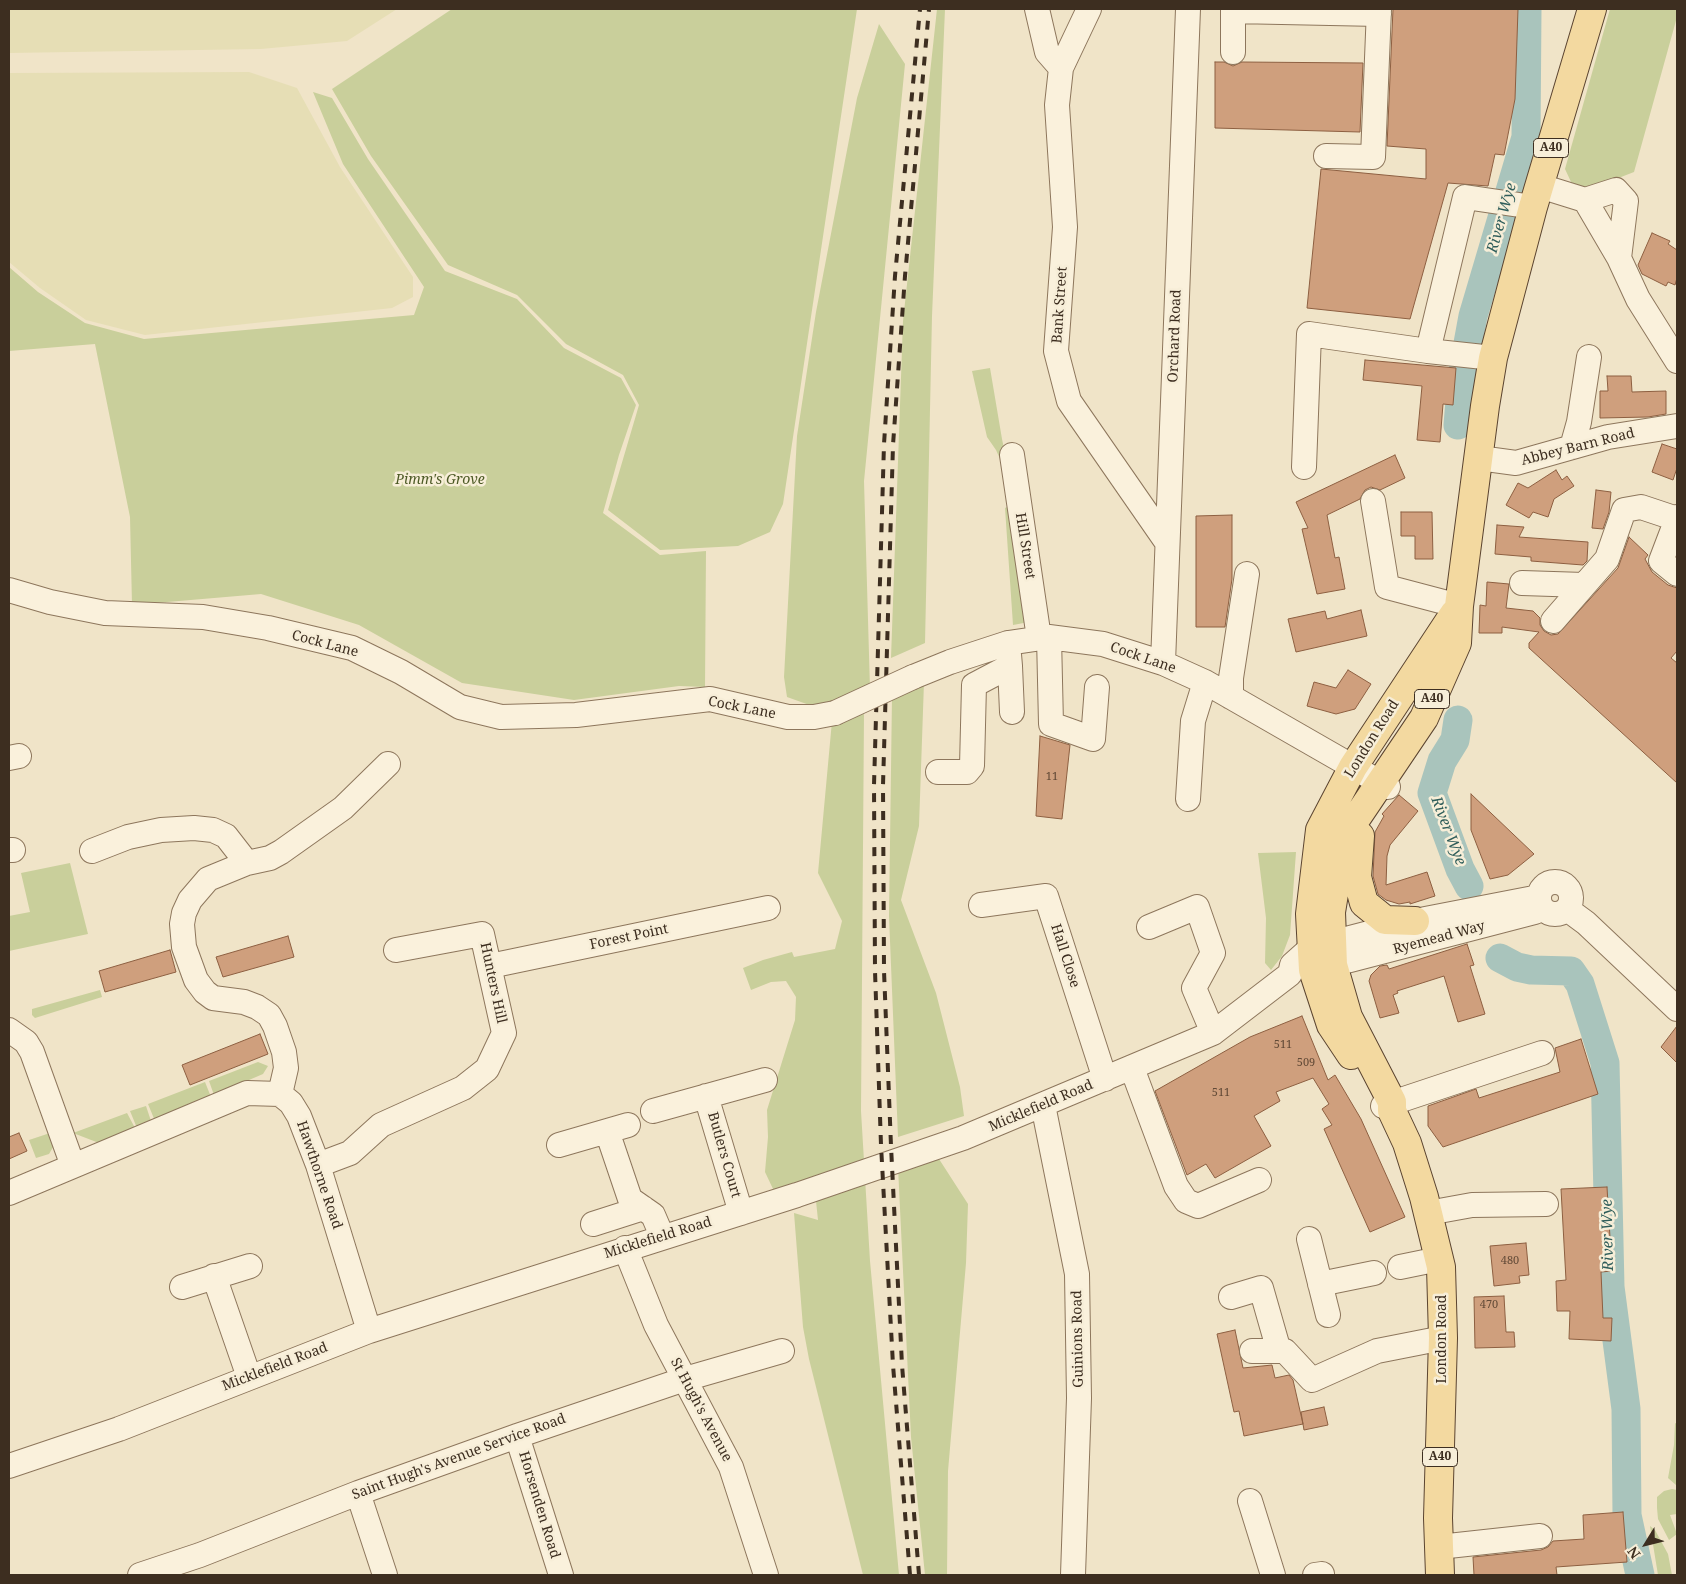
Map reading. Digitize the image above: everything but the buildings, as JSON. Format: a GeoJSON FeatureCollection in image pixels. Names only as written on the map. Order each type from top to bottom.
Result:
{"type":"FeatureCollection","features":[{"type":"Feature","properties":{"kind":"main road","name":"A40"},"geometry":{"type":"LineString","coordinates":[[1459,606],[1478,458],[1474,356],[1530,199],[1592,9]]}},
{"type":"Feature","properties":{"kind":"main road","name":"London Road"},"geometry":{"type":"LineString","coordinates":[[1370,777],[1412,735],[1424,718],[1457,643],[1459,606]]}},
{"type":"Feature","properties":{"kind":"main road","name":"London Road"},"geometry":{"type":"LineString","coordinates":[[1440,1575],[1438,1518],[1443,1338],[1441,1267],[1407,1143],[1348,1017],[1316,960],[1331,912],[1344,838],[1370,777],[1400,693],[1440,639],[1459,606]]}},
{"type":"Feature","properties":{"kind":"main road","name":"A40"},"geometry":{"type":"LineString","coordinates":[[1370,777],[1387,748],[1457,643]]}},
{"type":"Feature","properties":{"kind":"main road"},"geometry":{"type":"LineString","coordinates":[[1370,777],[1358,840],[1357,877],[1364,903],[1385,920],[1415,921]]}},
{"type":"Feature","properties":{"kind":"street"},"geometry":{"type":"LineString","coordinates":[[1037,9],[1047,52],[1060,68]]}},
{"type":"Feature","properties":{"kind":"street","name":"Bank Street"},"geometry":{"type":"LineString","coordinates":[[1089,9],[1060,68],[1057,105],[1065,227],[1056,351],[1069,401],[1166,541]]}},
{"type":"Feature","properties":{"kind":"street","name":"Orchard Road"},"geometry":{"type":"LineString","coordinates":[[1163,663],[1166,541],[1188,9]]}},
{"type":"Feature","properties":{"kind":"street"},"geometry":{"type":"LineString","coordinates":[[1233,52],[1233,10],[1379,11],[1373,157],[1326,156]]}},
{"type":"Feature","properties":{"kind":"street"},"geometry":{"type":"LineString","coordinates":[[1428,351],[1464,197],[1491,201],[1530,199],[1585,200],[1616,190],[1626,201],[1619,258]]}},
{"type":"Feature","properties":{"kind":"street"},"geometry":{"type":"LineString","coordinates":[[1585,200],[1619,258],[1638,300],[1677,361]]}},
{"type":"Feature","properties":{"kind":"street"},"geometry":{"type":"LineString","coordinates":[[1304,467],[1309,334],[1474,356]]}},
{"type":"Feature","properties":{"kind":"street"},"geometry":{"type":"LineString","coordinates":[[1572,447],[1579,422],[1589,357]]}},
{"type":"Feature","properties":{"kind":"street","name":"Abbey Barn Road"},"geometry":{"type":"LineString","coordinates":[[1478,458],[1516,463],[1677,419]]}},
{"type":"Feature","properties":{"kind":"street","name":"Hill Street"},"geometry":{"type":"LineString","coordinates":[[1012,455],[1044,638],[1050,724],[1093,739],[1097,687]]}},
{"type":"Feature","properties":{"kind":"street"},"geometry":{"type":"LineString","coordinates":[[1373,501],[1387,587],[1459,606]]}},
{"type":"Feature","properties":{"kind":"street"},"geometry":{"type":"LineString","coordinates":[[1553,621],[1607,559],[1624,510],[1641,507],[1677,518],[1661,562],[1677,574]]}},
{"type":"Feature","properties":{"kind":"street"},"geometry":{"type":"LineString","coordinates":[[1231,697],[1231,678],[1248,574]]}},
{"type":"Feature","properties":{"kind":"street"},"geometry":{"type":"LineString","coordinates":[[1522,583],[1584,585]]}},
{"type":"Feature","properties":{"kind":"street","name":"Cock Lane"},"geometry":{"type":"LineString","coordinates":[[9,590],[50,602],[105,613],[203,617],[268,628],[352,648],[401,672],[460,707],[501,717],[576,715],[710,699],[788,717],[814,717],[835,713],[950,662],[1009,654],[1044,638],[1103,644],[1163,663],[1205,682],[1370,777]]}},
{"type":"Feature","properties":{"kind":"street"},"geometry":{"type":"LineString","coordinates":[[1009,654],[1012,712]]}},
{"type":"Feature","properties":{"kind":"street"},"geometry":{"type":"LineString","coordinates":[[938,772],[967,772],[972,766],[974,685],[1009,654]]}},
{"type":"Feature","properties":{"kind":"street"},"geometry":{"type":"LineString","coordinates":[[1188,799],[1193,721],[1205,682]]}},
{"type":"Feature","properties":{"kind":"street"},"geometry":{"type":"LineString","coordinates":[[9,1193],[247,1093],[280,1094],[286,1068],[280,1038],[269,1015],[250,1004],[213,998],[196,980],[188,962],[182,935],[184,913],[198,888],[208,879],[247,863],[270,858],[311,832],[343,808],[388,764]]}},
{"type":"Feature","properties":{"kind":"street"},"geometry":{"type":"LineString","coordinates":[[92,851],[128,837],[153,832],[194,828],[212,830],[226,836],[247,863]]}},
{"type":"Feature","properties":{"kind":"street","name":"Hall Close"},"geometry":{"type":"LineString","coordinates":[[981,904],[1046,896],[1105,1079]]}},
{"type":"Feature","properties":{"kind":"street"},"geometry":{"type":"LineString","coordinates":[[1550,905],[1586,923],[1677,1009]]}},
{"type":"Feature","properties":{"kind":"street","name":"Ryemead Way"},"geometry":{"type":"LineString","coordinates":[[1316,960],[1415,921],[1550,905]]}},
{"type":"Feature","properties":{"kind":"street","name":"Ryemead Way"},"geometry":{"type":"LineString","coordinates":[[1316,960],[1550,905]]}},
{"type":"Feature","properties":{"kind":"street"},"geometry":{"type":"LineString","coordinates":[[1149,926],[1197,907],[1213,953],[1194,988],[1213,1033]]}},
{"type":"Feature","properties":{"kind":"street","name":"Forest Point"},"geometry":{"type":"LineString","coordinates":[[490,966],[768,908]]}},
{"type":"Feature","properties":{"kind":"street","name":"Hunters Hill"},"geometry":{"type":"LineString","coordinates":[[318,1166],[350,1153],[380,1125],[462,1088],[487,1069],[504,1033],[482,934],[396,950]]}},
{"type":"Feature","properties":{"kind":"street","name":"Micklefield Road"},"geometry":{"type":"LineString","coordinates":[[9,1466],[119,1430],[369,1331],[662,1236],[741,1213],[963,1138],[1213,1033],[1316,960]]}},
{"type":"Feature","properties":{"kind":"street"},"geometry":{"type":"LineString","coordinates":[[9,1030],[26,1042],[32,1052],[74,1166]]}},
{"type":"Feature","properties":{"kind":"street"},"geometry":{"type":"LineString","coordinates":[[1389,1106],[1542,1052]]}},
{"type":"Feature","properties":{"kind":"street"},"geometry":{"type":"LineString","coordinates":[[1132,1068],[1176,1186],[1186,1201],[1198,1206],[1259,1180]]}},
{"type":"Feature","properties":{"kind":"street","name":"Butlers Court"},"geometry":{"type":"LineString","coordinates":[[653,1111],[765,1080]]}},
{"type":"Feature","properties":{"kind":"street","name":"Hawthorne Road"},"geometry":{"type":"LineString","coordinates":[[280,1094],[291,1103],[299,1116],[318,1166],[369,1331]]}},
{"type":"Feature","properties":{"kind":"street","name":"Butlers Court"},"geometry":{"type":"LineString","coordinates":[[706,1096],[741,1213]]}},
{"type":"Feature","properties":{"kind":"street","name":"Guinions Road"},"geometry":{"type":"LineString","coordinates":[[1043,1106],[1077,1274],[1078,1398],[1074,1575]]}},
{"type":"Feature","properties":{"kind":"street"},"geometry":{"type":"LineString","coordinates":[[559,1145],[618,1128],[630,1199],[653,1215],[662,1236]]}},
{"type":"Feature","properties":{"kind":"street"},"geometry":{"type":"LineString","coordinates":[[1428,1214],[1472,1205],[1546,1204]]}},
{"type":"Feature","properties":{"kind":"street"},"geometry":{"type":"LineString","coordinates":[[593,1224],[643,1208]]}},
{"type":"Feature","properties":{"kind":"street"},"geometry":{"type":"LineString","coordinates":[[1309,1239],[1328,1315]]}},
{"type":"Feature","properties":{"kind":"street","name":"St Hugh's Avenue"},"geometry":{"type":"LineString","coordinates":[[625,1248],[656,1325],[731,1467],[766,1575]]}},
{"type":"Feature","properties":{"kind":"street"},"geometry":{"type":"LineString","coordinates":[[1400,1267],[1439,1259]]}},
{"type":"Feature","properties":{"kind":"street"},"geometry":{"type":"LineString","coordinates":[[182,1286],[250,1266]]}},
{"type":"Feature","properties":{"kind":"street"},"geometry":{"type":"LineString","coordinates":[[1320,1284],[1374,1273]]}},
{"type":"Feature","properties":{"kind":"street"},"geometry":{"type":"LineString","coordinates":[[214,1276],[249,1377]]}},
{"type":"Feature","properties":{"kind":"street"},"geometry":{"type":"LineString","coordinates":[[1232,1298],[1261,1288],[1279,1351]]}},
{"type":"Feature","properties":{"kind":"street"},"geometry":{"type":"LineString","coordinates":[[1252,1351],[1285,1351],[1312,1380],[1377,1351],[1443,1338]]}},
{"type":"Feature","properties":{"kind":"street","name":"Saint Hugh's Avenue Service Road"},"geometry":{"type":"LineString","coordinates":[[140,1575],[203,1565],[358,1493],[685,1379],[782,1351]]}},
{"type":"Feature","properties":{"kind":"street","name":"Horsenden Road"},"geometry":{"type":"LineString","coordinates":[[517,1436],[561,1575]]}},
{"type":"Feature","properties":{"kind":"street"},"geometry":{"type":"LineString","coordinates":[[358,1493],[385,1575]]}},
{"type":"Feature","properties":{"kind":"street"},"geometry":{"type":"LineString","coordinates":[[1250,1501],[1273,1575]]}},
{"type":"Feature","properties":{"kind":"street"},"geometry":{"type":"LineString","coordinates":[[1439,1547],[1540,1536]]}},
{"type":"Feature","properties":{"kind":"shaded area"},"geometry":{"type":"Polygon","coordinates":[[[9,9],[397,9],[347,41],[261,49],[9,53],[9,9]]]}},
{"type":"Feature","properties":{"kind":"shaded area"},"geometry":{"type":"Polygon","coordinates":[[[249,72],[297,88],[340,167],[413,277],[413,297],[392,308],[145,335],[86,320],[40,288],[9,262],[9,73],[249,72]]]}},
{"type":"Feature","properties":{"kind":"green space"},"geometry":{"type":"Polygon","coordinates":[[[452,9],[857,9],[783,504],[770,532],[738,546],[660,550],[608,510],[639,405],[623,375],[566,344],[517,295],[448,265],[371,156],[332,89],[452,9]]]}},
{"type":"Feature","properties":{"kind":"green space"},"geometry":{"type":"Polygon","coordinates":[[[937,9],[945,9],[932,316],[925,643],[891,658],[903,321],[937,9]]]}},
{"type":"Feature","properties":{"kind":"green space"},"geometry":{"type":"Polygon","coordinates":[[[1610,9],[1677,9],[1677,17],[1634,172],[1585,191],[1572,184],[1565,169],[1610,9]]]}},
{"type":"Feature","properties":{"kind":"green space"},"geometry":{"type":"Polygon","coordinates":[[[879,24],[905,64],[864,481],[870,689],[815,707],[787,697],[784,677],[797,436],[816,312],[857,98],[879,24]]]}},
{"type":"Feature","properties":{"kind":"green space","name":"Pimm's Grove"},"geometry":{"type":"Polygon","coordinates":[[[313,92],[332,98],[368,159],[445,271],[517,299],[564,348],[621,378],[636,405],[619,455],[603,513],[660,555],[706,551],[705,687],[679,686],[574,700],[462,683],[359,625],[261,594],[132,605],[130,517],[95,344],[9,351],[9,267],[38,292],[85,323],[144,339],[414,315],[424,287],[343,164],[313,92]]]}},
{"type":"Feature","properties":{"kind":"green space"},"geometry":{"type":"Polygon","coordinates":[[[990,368],[1011,483],[996,450],[987,437],[972,371],[990,368]]]}},
{"type":"Feature","properties":{"kind":"green space"},"geometry":{"type":"Polygon","coordinates":[[[1009,506],[1029,622],[1013,625],[1005,508],[1009,506]]]}},
{"type":"Feature","properties":{"kind":"green space"},"geometry":{"type":"Polygon","coordinates":[[[924,682],[919,826],[901,900],[936,993],[960,1087],[964,1116],[898,1137],[889,916],[892,696],[924,682]]]}},
{"type":"Feature","properties":{"kind":"green space"},"geometry":{"type":"Polygon","coordinates":[[[864,714],[861,1111],[870,1261],[899,1575],[863,1575],[809,1359],[803,1327],[794,1213],[818,1220],[816,1201],[774,1191],[765,1172],[768,1137],[767,1110],[795,1020],[796,997],[786,981],[771,982],[751,990],[743,968],[792,952],[794,957],[835,949],[842,921],[818,873],[832,721],[864,714]]]}},
{"type":"Feature","properties":{"kind":"green space"},"geometry":{"type":"Polygon","coordinates":[[[1296,852],[1290,935],[1282,956],[1271,970],[1265,963],[1266,918],[1258,853],[1296,852]]]}},
{"type":"Feature","properties":{"kind":"green space"},"geometry":{"type":"Polygon","coordinates":[[[70,863],[88,934],[9,951],[9,916],[30,912],[21,873],[70,863]]]}},
{"type":"Feature","properties":{"kind":"green space"},"geometry":{"type":"Polygon","coordinates":[[[100,990],[102,997],[35,1018],[32,1015],[32,1009],[100,990]]]}},
{"type":"Feature","properties":{"kind":"green space"},"geometry":{"type":"Polygon","coordinates":[[[258,1062],[268,1066],[263,1074],[214,1095],[209,1081],[258,1062]]]}},
{"type":"Feature","properties":{"kind":"green space"},"geometry":{"type":"Polygon","coordinates":[[[205,1082],[211,1097],[155,1121],[148,1104],[205,1082]]]}},
{"type":"Feature","properties":{"kind":"green space"},"geometry":{"type":"Polygon","coordinates":[[[146,1106],[151,1121],[137,1128],[130,1111],[146,1106]]]}},
{"type":"Feature","properties":{"kind":"green space"},"geometry":{"type":"Polygon","coordinates":[[[127,1113],[135,1128],[99,1143],[73,1133],[127,1113]]]}},
{"type":"Feature","properties":{"kind":"green space"},"geometry":{"type":"Polygon","coordinates":[[[50,1133],[55,1144],[49,1154],[36,1158],[29,1140],[50,1133]]]}},
{"type":"Feature","properties":{"kind":"green space"},"geometry":{"type":"Polygon","coordinates":[[[939,1159],[968,1204],[966,1263],[948,1471],[947,1575],[925,1575],[911,1437],[898,1167],[939,1159]]]}},
{"type":"Feature","properties":{"kind":"green space"},"geometry":{"type":"Polygon","coordinates":[[[1675,1423],[1677,1424],[1676,1485],[1668,1478],[1674,1445],[1675,1423]]]}},
{"type":"Feature","properties":{"kind":"green space"},"geometry":{"type":"Polygon","coordinates":[[[1677,1490],[1677,1514],[1670,1515],[1677,1534],[1669,1540],[1658,1519],[1657,1497],[1664,1491],[1677,1490]]]}},
{"type":"Feature","properties":{"kind":"green space"},"geometry":{"type":"Polygon","coordinates":[[[1650,1526],[1655,1530],[1668,1554],[1672,1575],[1658,1575],[1650,1526]]]}},
{"type":"Feature","properties":{"kind":"waterway","name":"River Wye"},"geometry":{"type":"LineString","coordinates":[[1458,425],[1462,376],[1473,316],[1526,137],[1527,9]]}},
{"type":"Feature","properties":{"kind":"waterway","name":"River Wye"},"geometry":{"type":"LineString","coordinates":[[1458,720],[1455,740],[1442,761],[1432,793],[1460,869],[1469,886]]}},
{"type":"Feature","properties":{"kind":"waterway","name":"River Wye"},"geometry":{"type":"LineString","coordinates":[[1500,958],[1517,967],[1531,970],[1571,971],[1580,984],[1605,1063],[1610,1287],[1626,1409],[1627,1515],[1640,1575]]}},
{"type":"Feature","properties":{"kind":"railway"},"geometry":{"type":"LineString","coordinates":[[910,1575],[893,1365],[881,1145],[875,971],[874,785],[884,444],[895,276],[920,9]]}},
{"type":"Feature","properties":{"kind":"railway"},"geometry":{"type":"LineString","coordinates":[[919,1575],[902,1365],[891,1146],[884,971],[883,785],[893,445],[905,276],[929,9]]}}]}
